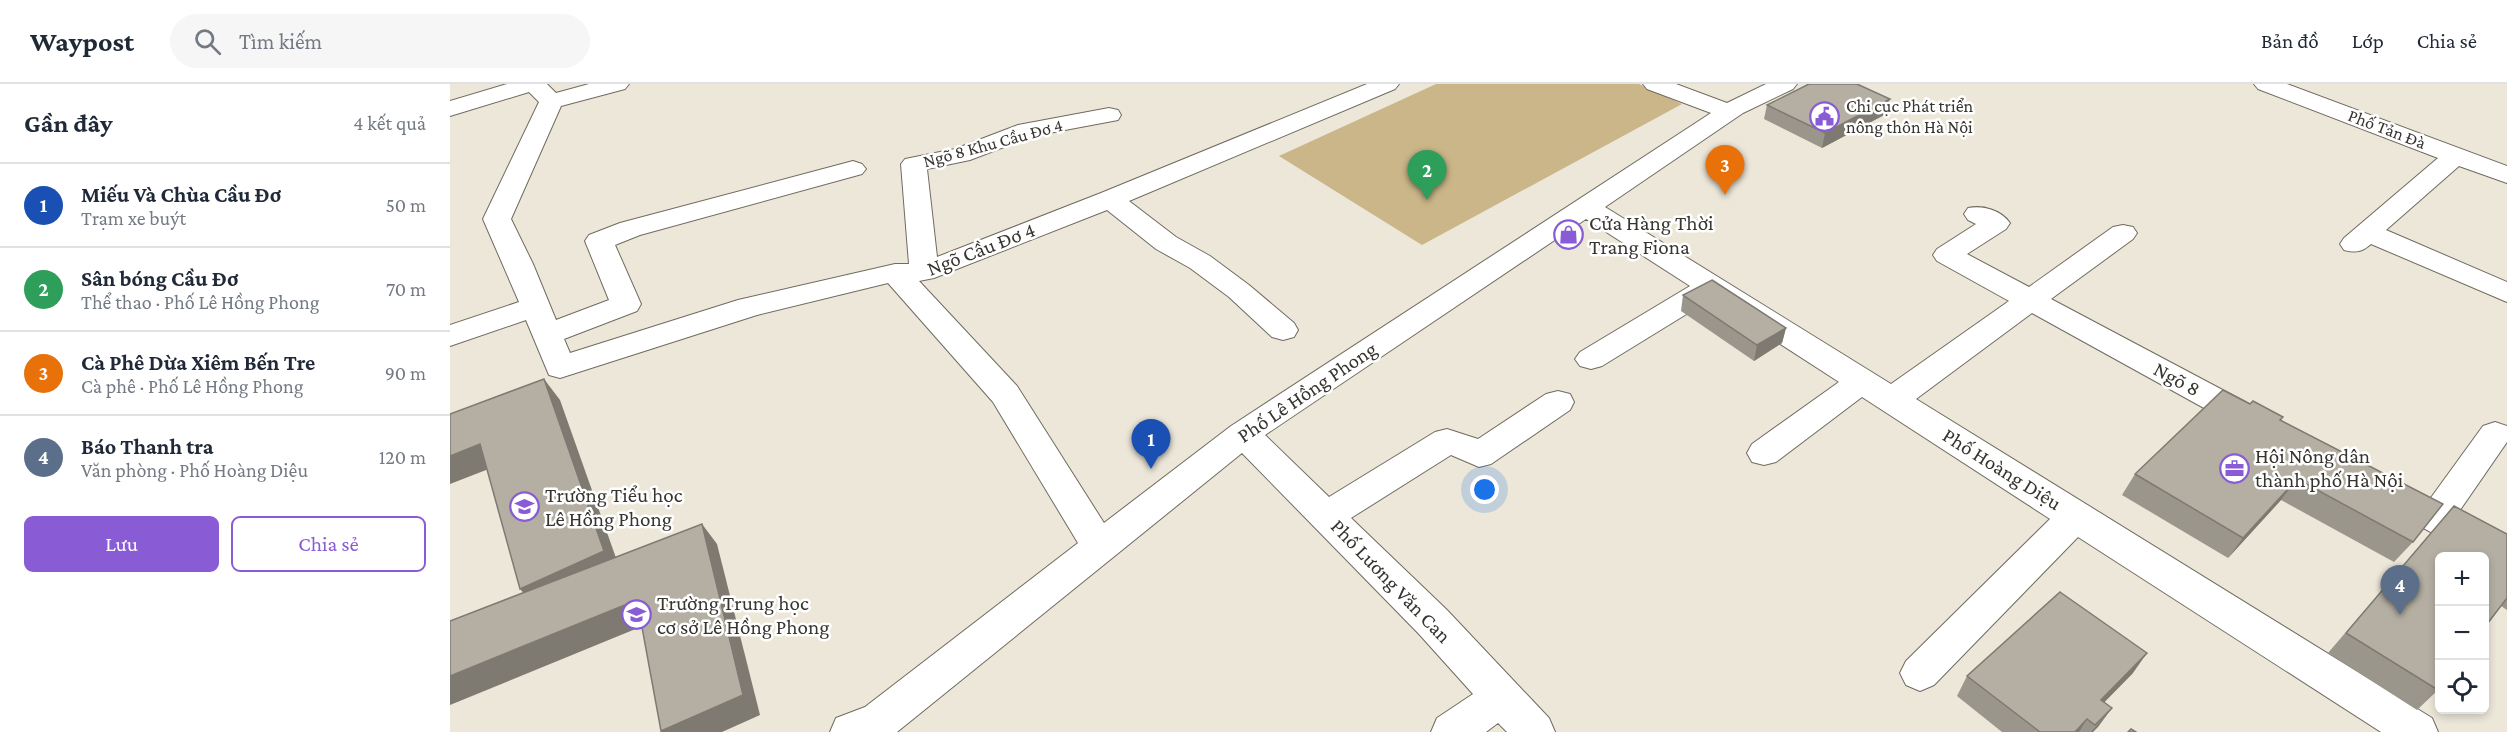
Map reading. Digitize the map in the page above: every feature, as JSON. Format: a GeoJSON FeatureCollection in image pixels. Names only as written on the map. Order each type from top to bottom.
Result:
{"type":"FeatureCollection","features":[{"type":"Feature","properties":{"kind":"street"},"geometry":{"type":"LineString","coordinates":[[450,109],[538,90],[617,84]]}},
{"type":"Feature","properties":{"kind":"street","name":"Ngõ Cầu Đơ 4"},"geometry":{"type":"LineString","coordinates":[[538,90],[497,219],[519,264],[560,368],[749,307],[910,273],[1110,199],[1387,84]]}},
{"type":"Feature","properties":{"kind":"street"},"geometry":{"type":"LineString","coordinates":[[1655,84],[1729,112]]}},
{"type":"Feature","properties":{"kind":"street","name":"Phố Lê Hồng Phong"},"geometry":{"type":"LineString","coordinates":[[873,728],[1099,546],[1243,434],[1729,112],[1785,84]]}},
{"type":"Feature","properties":{"kind":"street","name":"Phố Tản Đà"},"geometry":{"type":"LineString","coordinates":[[2266,84],[2507,175]]}},
{"type":"Feature","properties":{"kind":"street","name":"Ngõ 8 Khu Cầu Đơ 4"},"geometry":{"type":"LineString","coordinates":[[910,273],[914,164],[961,155],[1027,130],[1109,115]]}},
{"type":"Feature","properties":{"kind":"street"},"geometry":{"type":"LineString","coordinates":[[2456,156],[2360,238],[2507,293]]}},
{"type":"Feature","properties":{"kind":"street"},"geometry":{"type":"LineString","coordinates":[[546,335],[626,304],[599,241],[630,229],[853,169]]}},
{"type":"Feature","properties":{"kind":"street"},"geometry":{"type":"LineString","coordinates":[[1110,199],[1166,243],[1200,262],[1239,291],[1283,330]]}},
{"type":"Feature","properties":{"kind":"street","name":"Phố Hoàng Diệu"},"geometry":{"type":"LineString","coordinates":[[1586,207],[2418,732]]}},
{"type":"Feature","properties":{"kind":"street","name":"Ngõ 8"},"geometry":{"type":"LineString","coordinates":[[1978,214],[1995,223],[1947,255],[2280,434]]}},
{"type":"Feature","properties":{"kind":"street"},"geometry":{"type":"LineString","coordinates":[[1892,400],[2123,233]]}},
{"type":"Feature","properties":{"kind":"street"},"geometry":{"type":"LineString","coordinates":[[910,273],[1005,394],[1099,546]]}},
{"type":"Feature","properties":{"kind":"street"},"geometry":{"type":"LineString","coordinates":[[1592,359],[1712,286]]}},
{"type":"Feature","properties":{"kind":"street"},"geometry":{"type":"LineString","coordinates":[[450,336],[534,306]]}},
{"type":"Feature","properties":{"kind":"street"},"geometry":{"type":"LineString","coordinates":[[1764,453],[1862,381]]}},
{"type":"Feature","properties":{"kind":"street"},"geometry":{"type":"LineString","coordinates":[[1328,515],[1447,441],[1459,444],[1479,455],[1558,402]]}},
{"type":"Feature","properties":{"kind":"street","name":"Phố Lương Văn Can"},"geometry":{"type":"LineString","coordinates":[[1243,434],[1328,515],[1433,622],[1534,732]]}},
{"type":"Feature","properties":{"kind":"street"},"geometry":{"type":"LineString","coordinates":[[2436,519],[2458,482],[2495,434]]}},
{"type":"Feature","properties":{"kind":"street"},"geometry":{"type":"LineString","coordinates":[[2363,480],[2507,556]]}},
{"type":"Feature","properties":{"kind":"street"},"geometry":{"type":"LineString","coordinates":[[1920,673],[2076,516]]}},
{"type":"Feature","properties":{"kind":"street"},"geometry":{"type":"LineString","coordinates":[[1452,732],[1501,697]]}},
{"type":"Feature","properties":{"kind":"shaded area"},"geometry":{"type":"Polygon","coordinates":[[[1436,84],[1639,84],[1682,104],[1422,245],[1279,156],[1436,84]]]}},
{"type":"Feature","properties":{"kind":"building"},"geometry":{"type":"Polygon","coordinates":[[[1809,84],[1857,84],[1890,99],[1825,133],[1767,105],[1809,84]]]}},
{"type":"Feature","properties":{"kind":"building"},"geometry":{"type":"Polygon","coordinates":[[[1712,280],[1786,328],[1757,345],[1683,295],[1712,280]]]}},
{"type":"Feature","properties":{"kind":"building"},"geometry":{"type":"Polygon","coordinates":[[[544,379],[604,551],[520,589],[480,444],[450,456],[450,414],[544,379]]]}},
{"type":"Feature","properties":{"kind":"building","name":"Hội Nông dân thành phố Hà Nội"},"geometry":{"type":"Polygon","coordinates":[[[2223,390],[2250,404],[2253,401],[2283,417],[2280,420],[2443,504],[2413,542],[2297,479],[2243,538],[2135,474],[2223,390]]]}},
{"type":"Feature","properties":{"kind":"building"},"geometry":{"type":"Polygon","coordinates":[[[2454,506],[2507,534],[2507,598],[2489,621],[2489,552],[2435,552],[2435,688],[2346,633],[2454,506]]]}},
{"type":"Feature","properties":{"kind":"building"},"geometry":{"type":"Polygon","coordinates":[[[702,524],[743,695],[661,731],[637,600],[450,676],[450,621],[702,524]]]}},
{"type":"Feature","properties":{"kind":"building"},"geometry":{"type":"Polygon","coordinates":[[[2060,592],[2147,653],[2101,700],[2112,708],[2095,725],[2087,719],[2075,732],[2040,732],[1967,676],[2060,592]]]}},
{"type":"Feature","properties":{"kind":"place","name":"Chi cục Phát triển nông thôn Hà Nội"},"geometry":{"type":"Point","coordinates":[1825,116]}},
{"type":"Feature","properties":{"kind":"place","name":"Cà Phê Dừa Xiêm Bến Tre"},"geometry":{"type":"Point","coordinates":[1725,195]}},
{"type":"Feature","properties":{"kind":"place","name":"Sân bóng Cầu Đơ"},"geometry":{"type":"Point","coordinates":[1427,200]}},
{"type":"Feature","properties":{"kind":"place","name":"Cửa Hàng Thời Trang Fiona"},"geometry":{"type":"Point","coordinates":[1568,235]}},
{"type":"Feature","properties":{"kind":"place","name":"Hội Nông dân thành phố Hà Nội"},"geometry":{"type":"Point","coordinates":[2234,468]}},
{"type":"Feature","properties":{"kind":"place","name":"Miếu Và Chùa Cầu Đơ"},"geometry":{"type":"Point","coordinates":[1151,469]}},
{"type":"Feature","properties":{"kind":"place","name":"Trường Tiểu học Lê Hồng Phong"},"geometry":{"type":"Point","coordinates":[524,507]}},
{"type":"Feature","properties":{"kind":"place","name":"Trường Trung học cơ sở Lê Hồng Phong"},"geometry":{"type":"Point","coordinates":[636,615]}},
{"type":"Feature","properties":{"kind":"place","name":"Báo Thanh tra"},"geometry":{"type":"Point","coordinates":[2400,615]}}]}
